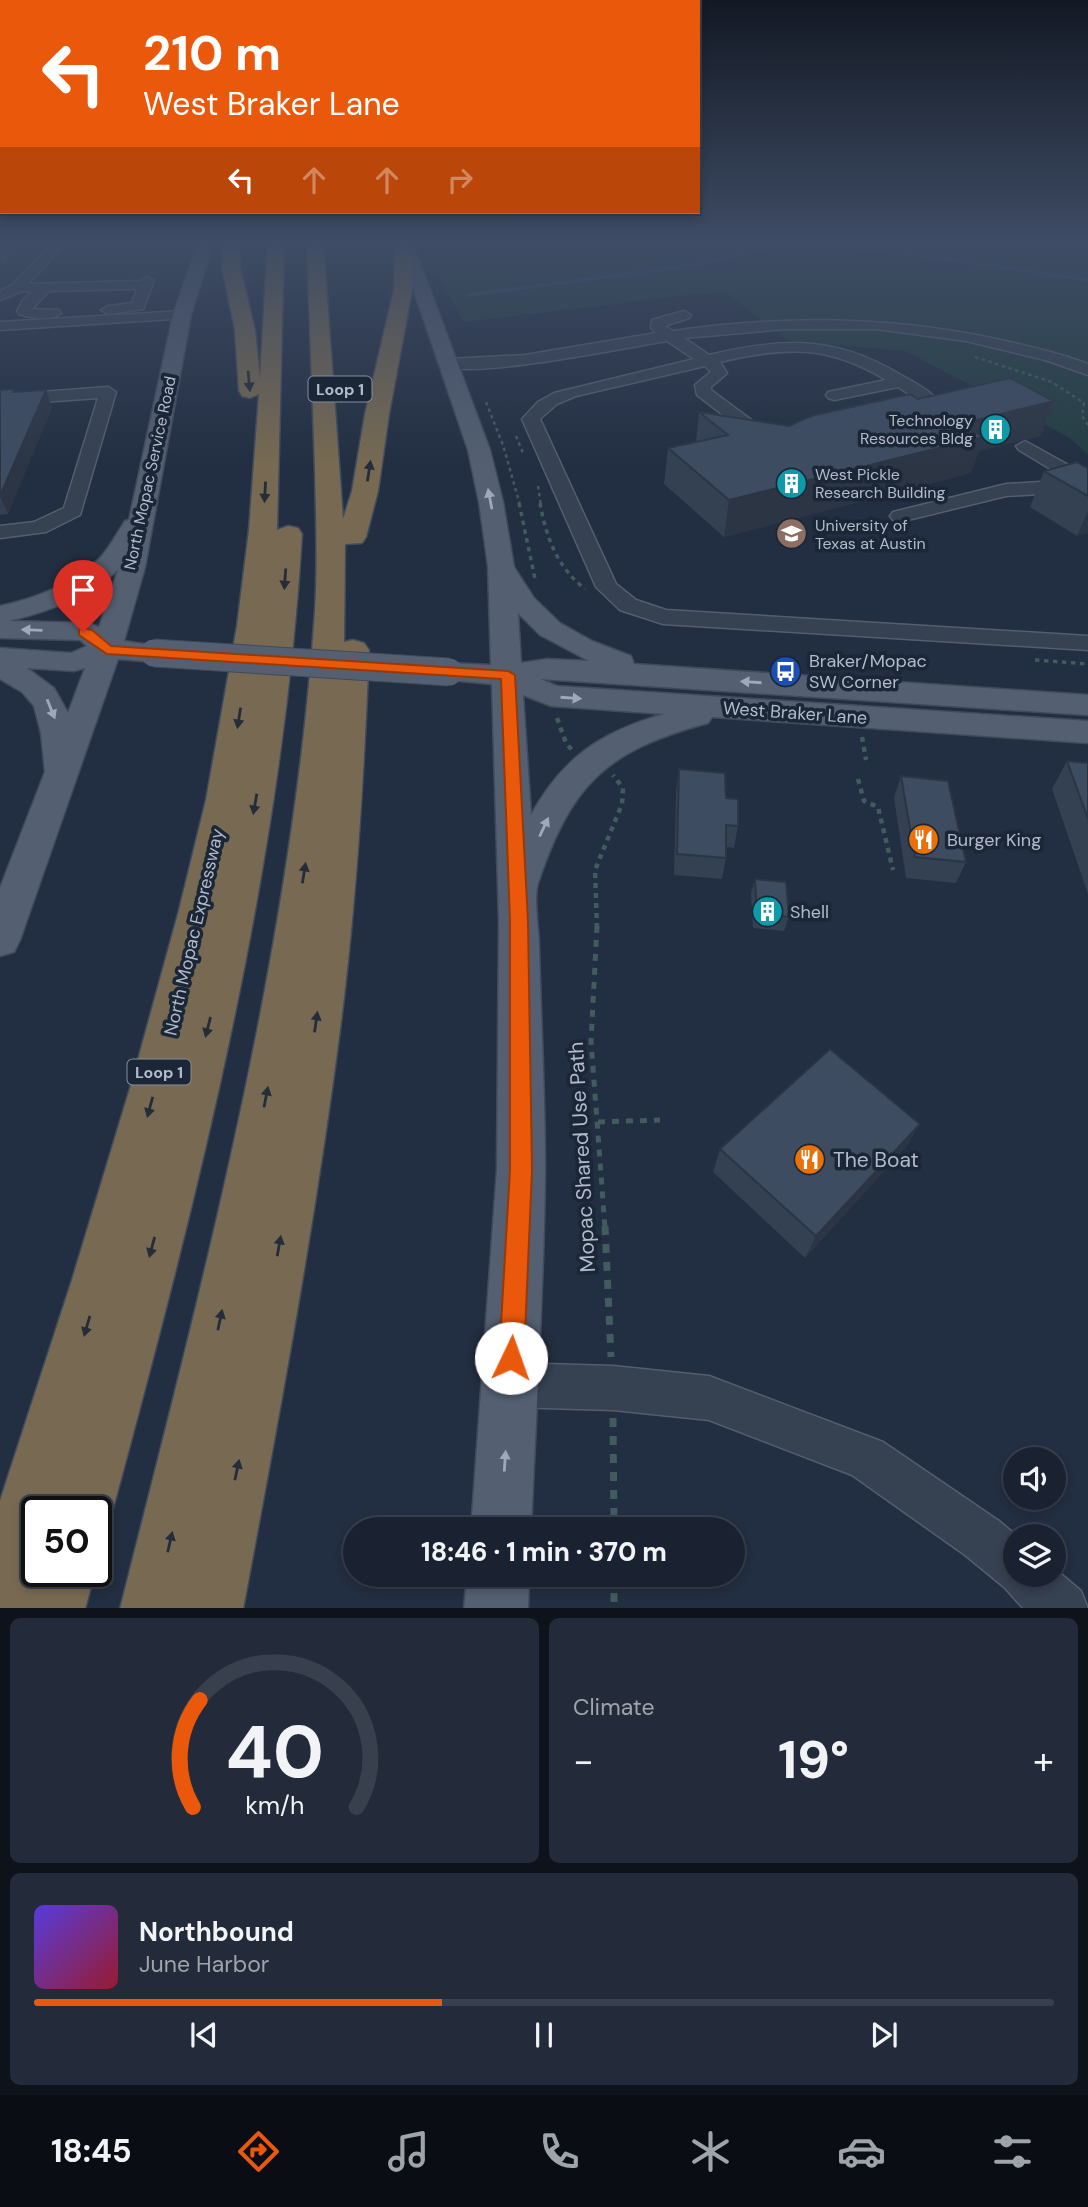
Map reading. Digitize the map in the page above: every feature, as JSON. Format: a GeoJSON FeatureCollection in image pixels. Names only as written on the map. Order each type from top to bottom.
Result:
{"type":"FeatureCollection","features":[{"type":"Feature","properties":{"kind":"highway"},"geometry":{"type":"LineString","coordinates":[[241,316],[252,412],[267,456]]}},
{"type":"Feature","properties":{"kind":"highway","name":"North Mopac Expressway"},"geometry":{"type":"LineString","coordinates":[[0,1602],[61,1415],[137,1155],[205,891],[236,738],[253,628],[267,456],[273,316]]}},
{"type":"Feature","properties":{"kind":"highway"},"geometry":{"type":"LineString","coordinates":[[83,1496],[177,1156],[245,866],[267,738],[284,603],[288,530],[289,316]]}},
{"type":"Feature","properties":{"kind":"highway"},"geometry":{"type":"LineString","coordinates":[[155,1608],[251,1174],[285,998],[312,812],[330,612],[329,512],[319,316]]}},
{"type":"Feature","properties":{"kind":"highway","name":"Loop 1"},"geometry":{"type":"LineString","coordinates":[[208,1608],[248,1414],[294,1159],[340,846],[350,727],[354,624],[352,537],[334,316]]}},
{"type":"Feature","properties":{"kind":"highway"},"geometry":{"type":"LineString","coordinates":[[352,537],[365,491],[377,414],[398,316]]}},
{"type":"Feature","properties":{"kind":"highway"},"geometry":{"type":"LineString","coordinates":[[50,1608],[56,1587]]}},
{"type":"Feature","properties":{"kind":"main road","name":"North Mopac Service Road"},"geometry":{"type":"LineString","coordinates":[[0,940],[61,778],[121,650],[131,567],[182,316]]}},
{"type":"Feature","properties":{"kind":"main road"},"geometry":{"type":"LineString","coordinates":[[431,316],[479,450],[491,502],[500,566],[508,675],[519,921],[521,1170],[502,1517]]}},
{"type":"Feature","properties":{"kind":"main road"},"geometry":{"type":"LineString","coordinates":[[0,614],[33,605],[88,580],[109,564],[142,514]]}},
{"type":"Feature","properties":{"kind":"main road"},"geometry":{"type":"LineString","coordinates":[[500,566],[516,596],[559,636],[585,650],[653,675]]}},
{"type":"Feature","properties":{"kind":"main road","name":"West Braker Lane"},"geometry":{"type":"LineString","coordinates":[[0,629],[88,632],[121,650]]}},
{"type":"Feature","properties":{"kind":"main road","name":"West Braker Lane"},"geometry":{"type":"LineString","coordinates":[[0,657],[74,662],[121,650],[508,675],[547,668],[1085,714]]}},
{"type":"Feature","properties":{"kind":"main road"},"geometry":{"type":"LineString","coordinates":[[0,667],[17,674],[50,702],[57,726],[61,778]]}},
{"type":"Feature","properties":{"kind":"main road","name":"West Braker Lane"},"geometry":{"type":"LineString","coordinates":[[508,675],[551,696],[760,711],[904,720],[1085,714]]}},
{"type":"Feature","properties":{"kind":"main road"},"geometry":{"type":"LineString","coordinates":[[516,890],[548,818],[567,785],[591,762],[627,739],[662,724],[701,715],[760,711]]}},
{"type":"Feature","properties":{"kind":"main road"},"geometry":{"type":"LineString","coordinates":[[496,1608],[497,1587]]}},
{"type":"Feature","properties":{"kind":"street"},"geometry":{"type":"LineString","coordinates":[[0,326],[165,316]]}},
{"type":"Feature","properties":{"kind":"street"},"geometry":{"type":"LineString","coordinates":[[680,316],[657,323],[658,328],[718,368],[719,373],[703,385],[704,392],[759,434],[779,434]]}},
{"type":"Feature","properties":{"kind":"street"},"geometry":{"type":"LineString","coordinates":[[452,371],[527,372],[672,338],[789,324],[836,322],[884,324],[979,338],[1088,370]]}},
{"type":"Feature","properties":{"kind":"street"},"geometry":{"type":"LineString","coordinates":[[927,398],[852,355],[800,346],[708,360],[558,397],[540,408],[531,419],[607,587],[628,605],[663,617],[1088,643]]}},
{"type":"Feature","properties":{"kind":"street"},"geometry":{"type":"LineString","coordinates":[[834,396],[899,382]]}},
{"type":"Feature","properties":{"kind":"street"},"geometry":{"type":"LineString","coordinates":[[0,400],[108,392],[73,511],[62,520],[39,527],[0,532]]}},
{"type":"Feature","properties":{"kind":"street"},"geometry":{"type":"LineString","coordinates":[[759,434],[750,444],[766,453]]}},
{"type":"Feature","properties":{"kind":"street"},"geometry":{"type":"LineString","coordinates":[[1025,446],[1088,484]]}},
{"type":"Feature","properties":{"kind":"street"},"geometry":{"type":"LineString","coordinates":[[900,516],[1006,490],[1040,488],[1088,492]]}},
{"type":"Feature","properties":{"kind":"street"},"geometry":{"type":"LineString","coordinates":[[0,894],[28,868]]}},
{"type":"Feature","properties":{"kind":"street"},"geometry":{"type":"LineString","coordinates":[[510,1385],[613,1388],[709,1398],[867,1458],[982,1538],[1003,1556]]}},
{"type":"Feature","properties":{"kind":"street"},"geometry":{"type":"LineString","coordinates":[[1038,1587],[1063,1608]]}},
{"type":"Feature","properties":{"kind":"path"},"geometry":{"type":"LineString","coordinates":[[974,357],[1052,382],[1084,403],[1082,416],[1088,425]]}},
{"type":"Feature","properties":{"kind":"path"},"geometry":{"type":"LineString","coordinates":[[485,398],[502,442],[525,519],[536,583]]}},
{"type":"Feature","properties":{"kind":"path"},"geometry":{"type":"LineString","coordinates":[[554,711],[566,743],[579,755]]}},
{"type":"Feature","properties":{"kind":"path"},"geometry":{"type":"LineString","coordinates":[[862,737],[866,760]]}},
{"type":"Feature","properties":{"kind":"path","name":"Mopac Shared Use Path"},"geometry":{"type":"LineString","coordinates":[[605,770],[617,777],[623,788],[622,804],[595,870],[597,959],[591,1041],[611,1353]]}},
{"type":"Feature","properties":{"kind":"path"},"geometry":{"type":"LineString","coordinates":[[858,779],[864,801],[878,807],[892,870]]}},
{"type":"Feature","properties":{"kind":"path"},"geometry":{"type":"LineString","coordinates":[[598,1122],[660,1120]]}},
{"type":"Feature","properties":{"kind":"path"},"geometry":{"type":"LineString","coordinates":[[613,1427],[614,1517]]}},
{"type":"Feature","properties":{"kind":"path"},"geometry":{"type":"LineString","coordinates":[[614,1587],[614,1608]]}},
{"type":"Feature","properties":{"kind":"green space"},"geometry":{"type":"Polygon","coordinates":[[[461,316],[514,316],[464,322],[461,316]]]}},
{"type":"Feature","properties":{"kind":"green space"},"geometry":{"type":"Polygon","coordinates":[[[757,316],[1088,316],[1088,455],[1070,438],[905,351],[789,341],[757,316]]]}},
{"type":"Feature","properties":{"kind":"building"},"geometry":{"type":"Polygon","coordinates":[[[1010,378],[1054,401],[960,424],[983,437],[729,500],[668,448],[728,435],[699,412],[789,426],[811,416],[910,394],[918,399],[1010,378]]]}},
{"type":"Feature","properties":{"kind":"building"},"geometry":{"type":"Polygon","coordinates":[[[14,389],[13,392],[46,390],[0,496],[0,390],[14,389]]]}},
{"type":"Feature","properties":{"kind":"building"},"geometry":{"type":"Polygon","coordinates":[[[1077,462],[1088,468],[1088,496],[1044,471],[1077,462]]]}},
{"type":"Feature","properties":{"kind":"building"},"geometry":{"type":"Polygon","coordinates":[[[1067,761],[1088,763],[1088,819],[1067,761]]]}},
{"type":"Feature","properties":{"kind":"building"},"geometry":{"type":"Polygon","coordinates":[[[679,769],[725,773],[726,798],[738,799],[738,826],[726,825],[726,858],[677,854],[679,769]]]}},
{"type":"Feature","properties":{"kind":"building"},"geometry":{"type":"Polygon","coordinates":[[[901,776],[948,781],[966,862],[915,857],[901,776]]]}},
{"type":"Feature","properties":{"kind":"building"},"geometry":{"type":"Polygon","coordinates":[[[755,879],[786,882],[789,917],[757,914],[755,879]]]}},
{"type":"Feature","properties":{"kind":"building","name":"The Boat"},"geometry":{"type":"Polygon","coordinates":[[[830,1049],[920,1124],[816,1236],[720,1149],[830,1049]]]}},
{"type":"Feature","properties":{"kind":"place","name":"Technology Resources Bldg"},"geometry":{"type":"Point","coordinates":[996,429]}},
{"type":"Feature","properties":{"kind":"place","name":"West Pickle Research Building"},"geometry":{"type":"Point","coordinates":[792,483]}},
{"type":"Feature","properties":{"kind":"place","name":"University of Texas at Austin"},"geometry":{"type":"Point","coordinates":[792,534]}},
{"type":"Feature","properties":{"kind":"place","name":"Braker/Mopac SW Corner"},"geometry":{"type":"Point","coordinates":[786,671]}},
{"type":"Feature","properties":{"kind":"place","name":"Burger King"},"geometry":{"type":"Point","coordinates":[924,840]}},
{"type":"Feature","properties":{"kind":"place","name":"Shell"},"geometry":{"type":"Point","coordinates":[767,912]}},
{"type":"Feature","properties":{"kind":"place","name":"The Boat"},"geometry":{"type":"Point","coordinates":[810,1160]}},
{"type":"Feature","properties":{"kind":"route"},"geometry":{"type":"LineString","coordinates":[[83,632],[88,632],[107,649],[508,675],[519,921],[521,1170],[511,1358]]}}]}
